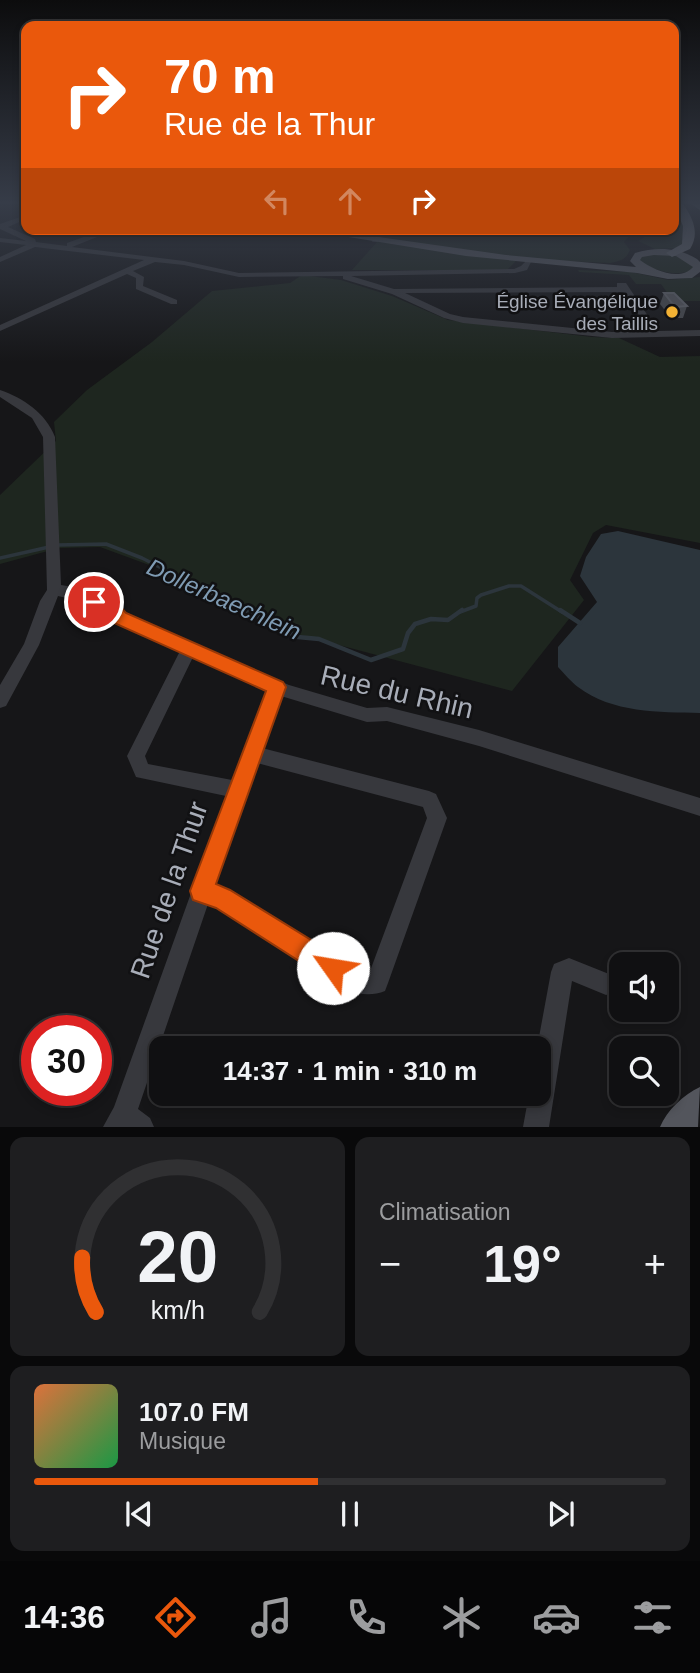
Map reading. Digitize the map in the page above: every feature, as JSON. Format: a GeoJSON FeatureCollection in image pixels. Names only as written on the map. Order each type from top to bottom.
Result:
{"type":"FeatureCollection","features":[{"type":"Feature","properties":{"kind":"main road"},"geometry":{"type":"LineString","coordinates":[[490,257],[527,262],[646,270],[678,277],[692,275],[698,265],[680,257]]}},
{"type":"Feature","properties":{"kind":"main road"},"geometry":{"type":"LineString","coordinates":[[635,261],[637,257]]}},
{"type":"Feature","properties":{"kind":"main road"},"geometry":{"type":"LineString","coordinates":[[584,266],[635,261]]}},
{"type":"Feature","properties":{"kind":"main road"},"geometry":{"type":"LineString","coordinates":[[635,261],[646,270]]}},
{"type":"Feature","properties":{"kind":"main road"},"geometry":{"type":"LineString","coordinates":[[676,1127],[700,1103]]}},
{"type":"Feature","properties":{"kind":"street"},"geometry":{"type":"LineString","coordinates":[[144,257],[239,275],[515,271],[520,270],[527,262]]}},
{"type":"Feature","properties":{"kind":"street"},"geometry":{"type":"LineString","coordinates":[[0,328],[155,258]]}},
{"type":"Feature","properties":{"kind":"street"},"geometry":{"type":"LineString","coordinates":[[126,271],[140,277],[139,287],[174,302]]}},
{"type":"Feature","properties":{"kind":"street"},"geometry":{"type":"LineString","coordinates":[[342,273],[357,282],[395,292],[447,317],[463,320],[597,334],[700,333]]}},
{"type":"Feature","properties":{"kind":"street"},"geometry":{"type":"LineString","coordinates":[[395,292],[624,287],[655,334]]}},
{"type":"Feature","properties":{"kind":"street"},"geometry":{"type":"LineString","coordinates":[[0,393],[40,417],[47,426],[54,591],[47,601],[31,645],[7,675],[0,701]]}},
{"type":"Feature","properties":{"kind":"street","name":"Rue du Rhin"},"geometry":{"type":"LineString","coordinates":[[54,591],[68,589],[113,610],[120,618],[276,687],[367,715],[387,714],[479,738],[700,807]]}},
{"type":"Feature","properties":{"kind":"street"},"geometry":{"type":"LineString","coordinates":[[190,649],[181,662],[136,756],[142,771],[238,789]]}},
{"type":"Feature","properties":{"kind":"street","name":"Rue de la Thur"},"geometry":{"type":"LineString","coordinates":[[127,1123],[201,891],[276,687]]}},
{"type":"Feature","properties":{"kind":"street"},"geometry":{"type":"LineString","coordinates":[[201,891],[222,898],[355,982],[377,983],[437,818],[429,800],[251,753]]}},
{"type":"Feature","properties":{"kind":"street"},"geometry":{"type":"LineString","coordinates":[[536,1127],[562,972],[569,969],[606,984]]}},
{"type":"Feature","properties":{"kind":"shaded area"},"geometry":{"type":"Polygon","coordinates":[[[364,257],[626,257],[610,263],[518,259],[507,270],[352,270],[364,257]]]}},
{"type":"Feature","properties":{"kind":"shaded area"},"geometry":{"type":"Polygon","coordinates":[[[642,257],[678,257],[690,261],[695,269],[681,273],[662,271],[641,264],[639,259],[642,257]]]}},
{"type":"Feature","properties":{"kind":"shaded area"},"geometry":{"type":"Polygon","coordinates":[[[578,270],[631,272],[668,280],[700,277],[700,301],[673,301],[661,284],[636,284],[629,275],[578,270]]]}},
{"type":"Feature","properties":{"kind":"shaded area"},"geometry":{"type":"Polygon","coordinates":[[[302,275],[341,280],[392,296],[448,320],[619,338],[660,357],[700,356],[700,543],[606,525],[593,533],[570,580],[584,600],[512,691],[275,628],[193,581],[100,547],[59,548],[0,564],[0,495],[56,441],[54,422],[87,390],[152,342],[212,291],[290,283],[302,275]]]}},
{"type":"Feature","properties":{"kind":"shaded area"},"geometry":{"type":"Polygon","coordinates":[[[618,531],[700,550],[700,713],[636,709],[606,702],[578,687],[558,667],[558,647],[597,602],[580,576],[586,557],[601,534],[618,531]]]}},
{"type":"Feature","properties":{"kind":"building"},"geometry":{"type":"Polygon","coordinates":[[[664,293],[674,293],[687,306],[675,307],[664,293]]]}},
{"type":"Feature","properties":{"kind":"waterway","name":"Dollerbaechlein"},"geometry":{"type":"LineString","coordinates":[[57,545],[106,544],[142,558],[248,612]]}},
{"type":"Feature","properties":{"kind":"waterway","name":"Dollerbaechlein"},"geometry":{"type":"LineString","coordinates":[[0,558],[49,547]]}},
{"type":"Feature","properties":{"kind":"waterway","name":"Dollerbaechlein"},"geometry":{"type":"LineString","coordinates":[[460,612],[476,606],[477,598],[481,595],[509,586],[521,586],[562,612]]}},
{"type":"Feature","properties":{"kind":"waterway","name":"Dollerbaechlein"},"geometry":{"type":"LineString","coordinates":[[245,610],[298,637],[319,639],[371,660],[403,649],[408,633],[415,624],[431,619],[448,620],[462,610]]}},
{"type":"Feature","properties":{"kind":"waterway","name":"Dollerbaechlein"},"geometry":{"type":"LineString","coordinates":[[560,610],[580,623]]}},
{"type":"Feature","properties":{"kind":"place","name":"Église Évangélique des Taillis"},"geometry":{"type":"Point","coordinates":[672,312]}},
{"type":"Feature","properties":{"kind":"route"},"geometry":{"type":"LineString","coordinates":[[94,602],[113,610],[120,618],[276,687],[201,891],[222,898],[333,968]]}}]}
